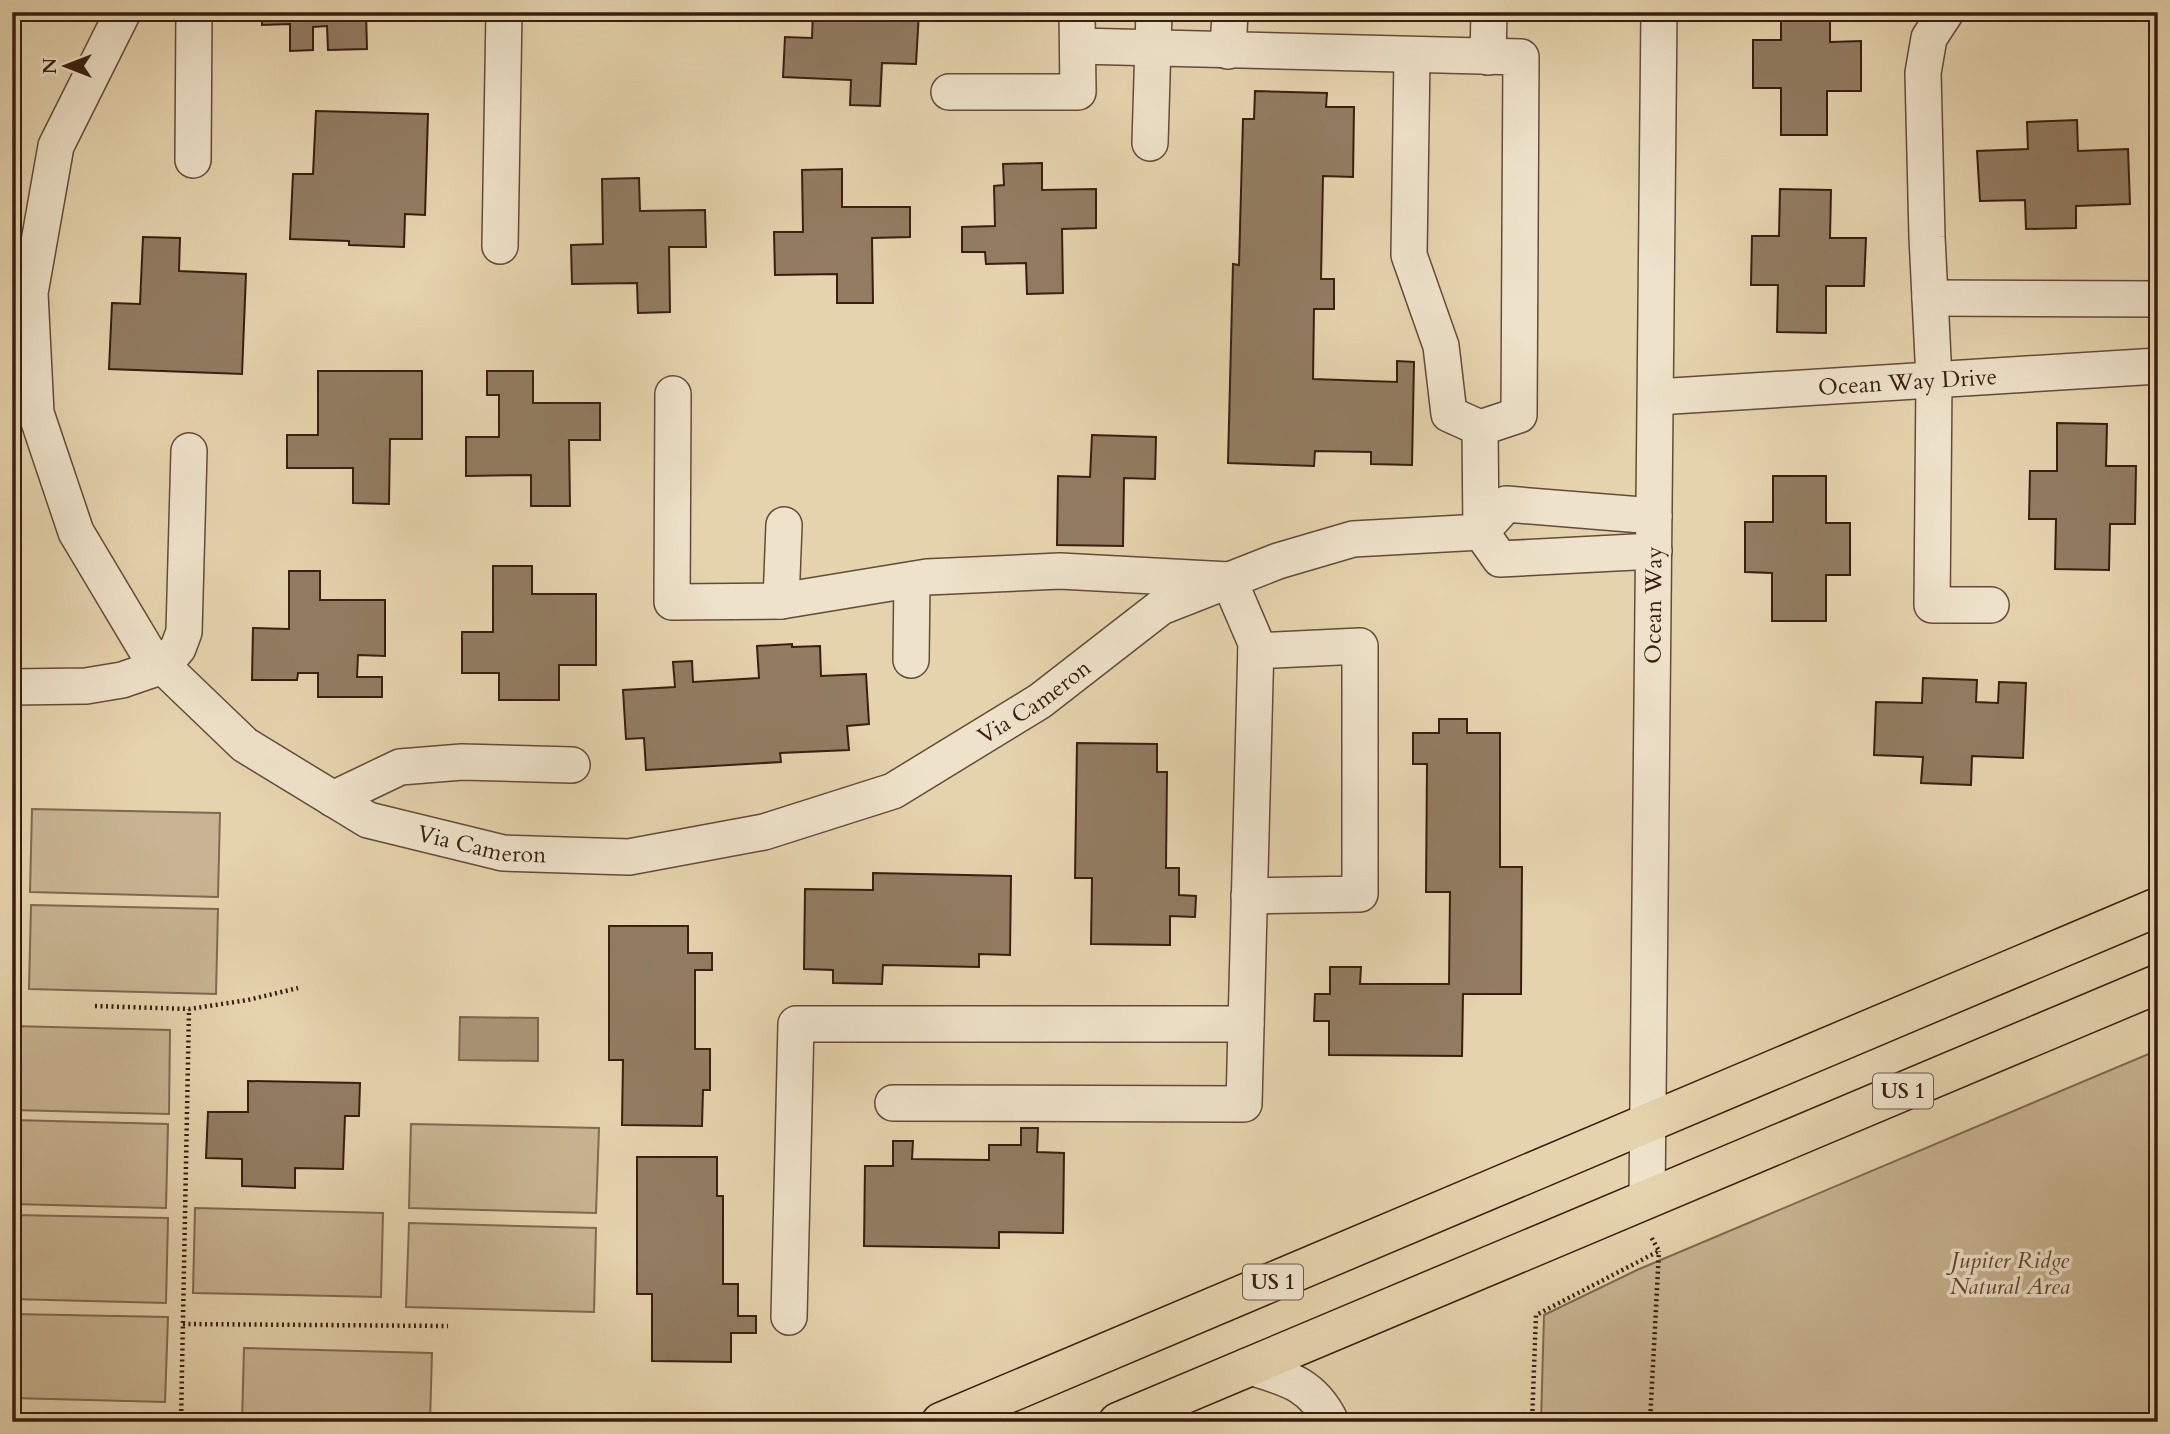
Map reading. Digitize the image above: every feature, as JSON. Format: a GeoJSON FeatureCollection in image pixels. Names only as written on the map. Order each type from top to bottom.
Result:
{"type":"FeatureCollection","features":[{"type":"Feature","properties":{"kind":"main road","name":"US 1"},"geometry":{"type":"LineString","coordinates":[[941,1422],[2158,907]]}},
{"type":"Feature","properties":{"kind":"main road","name":"US 1"},"geometry":{"type":"LineString","coordinates":[[1118,1422],[1247,1366],[1648,1214],[2158,984]]}},
{"type":"Feature","properties":{"kind":"street","name":"Via Cameron"},"geometry":{"type":"LineString","coordinates":[[123,12],[56,146],[30,293],[36,413],[76,532],[147,651],[245,745],[368,820],[503,853],[629,857],[764,832],[893,791],[1040,701],[1161,607],[1278,561],[1353,539],[1482,532]]}},
{"type":"Feature","properties":{"kind":"street"},"geometry":{"type":"LineString","coordinates":[[193,160],[194,12]]}},
{"type":"Feature","properties":{"kind":"street"},"geometry":{"type":"LineString","coordinates":[[500,246],[504,12]]}},
{"type":"Feature","properties":{"kind":"street"},"geometry":{"type":"LineString","coordinates":[[1150,143],[1154,12]]}},
{"type":"Feature","properties":{"kind":"street"},"geometry":{"type":"LineString","coordinates":[[1228,51],[1230,12]]}},
{"type":"Feature","properties":{"kind":"street"},"geometry":{"type":"LineString","coordinates":[[1488,57],[1489,12]]}},
{"type":"Feature","properties":{"kind":"street","name":"Ocean Way"},"geometry":{"type":"LineString","coordinates":[[1648,1214],[1659,12]]}},
{"type":"Feature","properties":{"kind":"street"},"geometry":{"type":"LineString","coordinates":[[1945,12],[1929,38],[1923,73],[1934,380],[1932,605],[1991,605]]}},
{"type":"Feature","properties":{"kind":"street"},"geometry":{"type":"LineString","coordinates":[[949,92],[1078,92],[1078,29],[1153,49],[1521,57],[1519,415],[1480,428],[1449,414],[1441,346],[1409,254],[1412,56]]}},
{"type":"Feature","properties":{"kind":"street"},"geometry":{"type":"LineString","coordinates":[[1930,298],[2158,299]]}},
{"type":"Feature","properties":{"kind":"street","name":"Ocean Way Drive"},"geometry":{"type":"LineString","coordinates":[[1656,397],[2158,366]]}},
{"type":"Feature","properties":{"kind":"street"},"geometry":{"type":"LineString","coordinates":[[673,394],[672,602],[781,601],[912,580],[1060,571],[1229,580],[1256,643],[1244,1104],[893,1103]]}},
{"type":"Feature","properties":{"kind":"street"},"geometry":{"type":"LineString","coordinates":[[1480,428],[1482,532],[1500,559],[1654,551]]}},
{"type":"Feature","properties":{"kind":"street"},"geometry":{"type":"LineString","coordinates":[[12,687],[86,686],[122,680],[163,666],[178,648],[184,632],[189,451]]}},
{"type":"Feature","properties":{"kind":"street"},"geometry":{"type":"LineString","coordinates":[[1482,532],[1506,504],[1654,516]]}},
{"type":"Feature","properties":{"kind":"street"},"geometry":{"type":"LineString","coordinates":[[781,601],[784,525]]}},
{"type":"Feature","properties":{"kind":"street"},"geometry":{"type":"LineString","coordinates":[[911,660],[912,580]]}},
{"type":"Feature","properties":{"kind":"street"},"geometry":{"type":"LineString","coordinates":[[1249,896],[1360,894],[1360,646],[1256,651]]}},
{"type":"Feature","properties":{"kind":"street"},"geometry":{"type":"LineString","coordinates":[[333,799],[400,767],[462,762],[572,765]]}},
{"type":"Feature","properties":{"kind":"street"},"geometry":{"type":"LineString","coordinates":[[789,1317],[796,1024],[1246,1024]]}},
{"type":"Feature","properties":{"kind":"street"},"geometry":{"type":"LineString","coordinates":[[1247,1366],[1294,1381],[1316,1397],[1331,1422]]}},
{"type":"Feature","properties":{"kind":"path"},"geometry":{"type":"LineString","coordinates":[[95,1006],[189,1009],[248,1000],[298,988]]}},
{"type":"Feature","properties":{"kind":"path"},"geometry":{"type":"LineString","coordinates":[[181,1422],[189,1009]]}},
{"type":"Feature","properties":{"kind":"path"},"geometry":{"type":"LineString","coordinates":[[1648,1214],[1658,1251],[1650,1422]]}},
{"type":"Feature","properties":{"kind":"path"},"geometry":{"type":"LineString","coordinates":[[1532,1422],[1536,1315],[1658,1251]]}},
{"type":"Feature","properties":{"kind":"path"},"geometry":{"type":"LineString","coordinates":[[183,1324],[447,1326]]}},
{"type":"Feature","properties":{"kind":"green space"},"geometry":{"type":"Polygon","coordinates":[[[32,809],[220,813],[218,897],[30,892],[32,809]]]}},
{"type":"Feature","properties":{"kind":"green space"},"geometry":{"type":"Polygon","coordinates":[[[31,905],[218,909],[216,994],[29,989],[31,905]]]}},
{"type":"Feature","properties":{"kind":"green space"},"geometry":{"type":"Polygon","coordinates":[[[12,1026],[170,1030],[169,1114],[12,1110],[12,1026]]]}},
{"type":"Feature","properties":{"kind":"green space","name":"Jupiter Ridge Natural Area"},"geometry":{"type":"Polygon","coordinates":[[[2158,1050],[2158,1422],[1541,1422],[1544,1315],[1637,1270],[2158,1050]]]}},
{"type":"Feature","properties":{"kind":"green space"},"geometry":{"type":"Polygon","coordinates":[[[12,1120],[168,1124],[166,1208],[12,1204],[12,1120]]]}},
{"type":"Feature","properties":{"kind":"green space"},"geometry":{"type":"Polygon","coordinates":[[[411,1124],[599,1128],[596,1213],[409,1208],[411,1124]]]}},
{"type":"Feature","properties":{"kind":"green space"},"geometry":{"type":"Polygon","coordinates":[[[195,1208],[383,1213],[381,1297],[193,1293],[195,1208]]]}},
{"type":"Feature","properties":{"kind":"green space"},"geometry":{"type":"Polygon","coordinates":[[[12,1215],[168,1218],[166,1303],[12,1299],[12,1215]]]}},
{"type":"Feature","properties":{"kind":"green space"},"geometry":{"type":"Polygon","coordinates":[[[409,1223],[596,1228],[594,1312],[406,1307],[409,1223]]]}},
{"type":"Feature","properties":{"kind":"green space"},"geometry":{"type":"Polygon","coordinates":[[[12,1314],[168,1317],[165,1402],[12,1398],[12,1314]]]}},
{"type":"Feature","properties":{"kind":"green space"},"geometry":{"type":"Polygon","coordinates":[[[244,1348],[432,1353],[430,1422],[242,1422],[244,1348]]]}},
{"type":"Feature","properties":{"kind":"shaded area"},"geometry":{"type":"Polygon","coordinates":[[[460,1017],[538,1018],[538,1061],[459,1060],[460,1017]]]}},
{"type":"Feature","properties":{"kind":"building"},"geometry":{"type":"Polygon","coordinates":[[[262,12],[366,12],[367,49],[328,50],[327,26],[313,27],[313,50],[290,51],[290,24],[262,25],[262,12]]]}},
{"type":"Feature","properties":{"kind":"building"},"geometry":{"type":"Polygon","coordinates":[[[813,12],[919,12],[916,64],[882,63],[880,106],[850,105],[851,80],[783,77],[785,37],[812,38],[813,12]]]}},
{"type":"Feature","properties":{"kind":"building"},"geometry":{"type":"Polygon","coordinates":[[[1781,12],[1830,12],[1830,42],[1861,41],[1861,91],[1827,91],[1827,135],[1781,135],[1781,88],[1753,88],[1753,40],[1781,40],[1781,12]]]}},
{"type":"Feature","properties":{"kind":"building"},"geometry":{"type":"Polygon","coordinates":[[[1255,91],[1327,93],[1326,107],[1354,107],[1353,177],[1323,176],[1321,279],[1334,279],[1334,309],[1314,309],[1313,379],[1397,382],[1397,361],[1414,362],[1412,465],[1371,464],[1371,452],[1315,451],[1314,466],[1228,463],[1233,264],[1239,265],[1243,119],[1254,119],[1255,91]]]}},
{"type":"Feature","properties":{"kind":"building"},"geometry":{"type":"Polygon","coordinates":[[[316,111],[428,114],[425,215],[405,214],[404,247],[349,245],[349,241],[290,239],[293,174],[313,174],[316,111]]]}},
{"type":"Feature","properties":{"kind":"building"},"geometry":{"type":"Polygon","coordinates":[[[2077,120],[2078,151],[2128,149],[2130,204],[2076,206],[2076,228],[2026,229],[2025,200],[1980,201],[1977,151],[2028,149],[2027,122],[2077,120]]]}},
{"type":"Feature","properties":{"kind":"building"},"geometry":{"type":"Polygon","coordinates":[[[1042,163],[1042,190],[1096,189],[1096,228],[1062,229],[1063,293],[1027,294],[1026,263],[986,264],[985,252],[962,252],[962,227],[995,226],[994,186],[1004,185],[1003,164],[1042,163]]]}},
{"type":"Feature","properties":{"kind":"building"},"geometry":{"type":"Polygon","coordinates":[[[842,169],[842,207],[910,207],[910,237],[872,238],[873,303],[837,303],[837,274],[775,275],[774,232],[803,232],[802,170],[842,169]]]}},
{"type":"Feature","properties":{"kind":"building"},"geometry":{"type":"Polygon","coordinates":[[[639,178],[640,211],[705,210],[706,247],[669,247],[670,312],[638,313],[637,283],[572,284],[571,245],[603,244],[602,179],[639,178]]]}},
{"type":"Feature","properties":{"kind":"building"},"geometry":{"type":"Polygon","coordinates":[[[1780,189],[1831,190],[1830,238],[1866,238],[1864,286],[1826,286],[1826,333],[1777,332],[1778,285],[1751,285],[1752,236],[1779,236],[1780,189]]]}},
{"type":"Feature","properties":{"kind":"building"},"geometry":{"type":"Polygon","coordinates":[[[143,237],[180,238],[179,271],[246,274],[242,374],[109,369],[112,303],[140,304],[143,237]]]}},
{"type":"Feature","properties":{"kind":"building"},"geometry":{"type":"Polygon","coordinates":[[[318,371],[422,371],[422,439],[390,439],[389,504],[353,503],[353,468],[287,468],[287,435],[318,435],[318,371]]]}},
{"type":"Feature","properties":{"kind":"building"},"geometry":{"type":"Polygon","coordinates":[[[487,371],[533,371],[533,403],[600,403],[600,440],[569,440],[570,506],[531,506],[531,475],[466,476],[466,437],[499,437],[499,395],[487,395],[487,371]]]}},
{"type":"Feature","properties":{"kind":"building"},"geometry":{"type":"Polygon","coordinates":[[[2057,423],[2107,424],[2106,466],[2136,466],[2135,524],[2110,524],[2109,570],[2055,569],[2056,519],[2029,519],[2030,471],[2057,471],[2057,423]]]}},
{"type":"Feature","properties":{"kind":"building"},"geometry":{"type":"Polygon","coordinates":[[[1092,435],[1156,437],[1155,479],[1124,478],[1123,546],[1057,545],[1058,476],[1090,477],[1092,435]]]}},
{"type":"Feature","properties":{"kind":"building"},"geometry":{"type":"Polygon","coordinates":[[[1773,476],[1826,476],[1826,523],[1850,523],[1850,575],[1826,575],[1826,621],[1772,621],[1772,573],[1745,572],[1745,522],[1773,522],[1773,476]]]}},
{"type":"Feature","properties":{"kind":"building"},"geometry":{"type":"Polygon","coordinates":[[[12,559],[18,559],[17,632],[12,631],[12,559]]]}},
{"type":"Feature","properties":{"kind":"building"},"geometry":{"type":"Polygon","coordinates":[[[493,566],[532,566],[532,594],[596,594],[596,665],[559,665],[559,700],[499,700],[499,673],[462,673],[462,632],[493,632],[493,566]]]}},
{"type":"Feature","properties":{"kind":"building"},"geometry":{"type":"Polygon","coordinates":[[[289,571],[320,571],[320,600],[385,600],[385,656],[358,655],[357,677],[382,677],[382,697],[318,697],[318,673],[298,673],[297,680],[252,680],[253,628],[289,629],[289,571]]]}},
{"type":"Feature","properties":{"kind":"building"},"geometry":{"type":"Polygon","coordinates":[[[792,644],[792,647],[820,646],[821,676],[866,674],[869,724],[847,726],[849,750],[780,753],[781,762],[646,770],[644,738],[626,739],[623,690],[675,687],[673,662],[692,661],[693,682],[759,678],[757,646],[792,644]]]}},
{"type":"Feature","properties":{"kind":"building"},"geometry":{"type":"Polygon","coordinates":[[[1923,678],[1977,680],[1976,702],[1998,703],[1999,682],[2026,683],[2023,758],[1972,756],[1971,785],[1921,783],[1923,757],[1874,755],[1876,702],[1922,703],[1923,678]]]}},
{"type":"Feature","properties":{"kind":"building"},"geometry":{"type":"Polygon","coordinates":[[[1439,719],[1467,719],[1467,733],[1500,733],[1500,867],[1522,867],[1521,994],[1463,994],[1462,1056],[1329,1055],[1329,1021],[1314,1021],[1315,994],[1330,994],[1330,967],[1361,967],[1360,984],[1449,984],[1450,892],[1426,892],[1427,764],[1413,764],[1413,733],[1439,733],[1439,719]]]}},
{"type":"Feature","properties":{"kind":"building"},"geometry":{"type":"Polygon","coordinates":[[[1077,743],[1157,744],[1157,772],[1167,772],[1166,868],[1179,868],[1179,895],[1196,896],[1195,917],[1170,916],[1170,945],[1091,944],[1092,878],[1075,878],[1077,743]]]}},
{"type":"Feature","properties":{"kind":"building"},"geometry":{"type":"Polygon","coordinates":[[[873,873],[1011,876],[1010,955],[979,954],[979,967],[883,965],[882,984],[833,983],[833,970],[804,969],[805,889],[873,890],[873,873]]]}},
{"type":"Feature","properties":{"kind":"building"},"geometry":{"type":"Polygon","coordinates":[[[609,926],[688,926],[688,953],[712,953],[712,970],[695,970],[695,1049],[710,1049],[710,1090],[703,1090],[702,1126],[622,1125],[623,1060],[609,1060],[609,926]]]}},
{"type":"Feature","properties":{"kind":"building"},"geometry":{"type":"Polygon","coordinates":[[[248,1081],[360,1083],[359,1116],[345,1116],[343,1169],[295,1168],[295,1188],[242,1186],[242,1159],[206,1158],[208,1112],[248,1112],[248,1081]]]}},
{"type":"Feature","properties":{"kind":"building"},"geometry":{"type":"Polygon","coordinates":[[[1021,1128],[1038,1128],[1037,1152],[1064,1153],[1063,1233],[999,1232],[999,1248],[864,1246],[865,1166],[893,1166],[893,1141],[913,1141],[912,1159],[989,1160],[989,1145],[1021,1145],[1021,1128]]]}},
{"type":"Feature","properties":{"kind":"building"},"geometry":{"type":"Polygon","coordinates":[[[637,1157],[717,1157],[717,1196],[723,1196],[723,1284],[738,1284],[738,1316],[756,1316],[756,1333],[731,1333],[731,1362],[652,1361],[652,1294],[637,1294],[637,1157]]]}}]}
